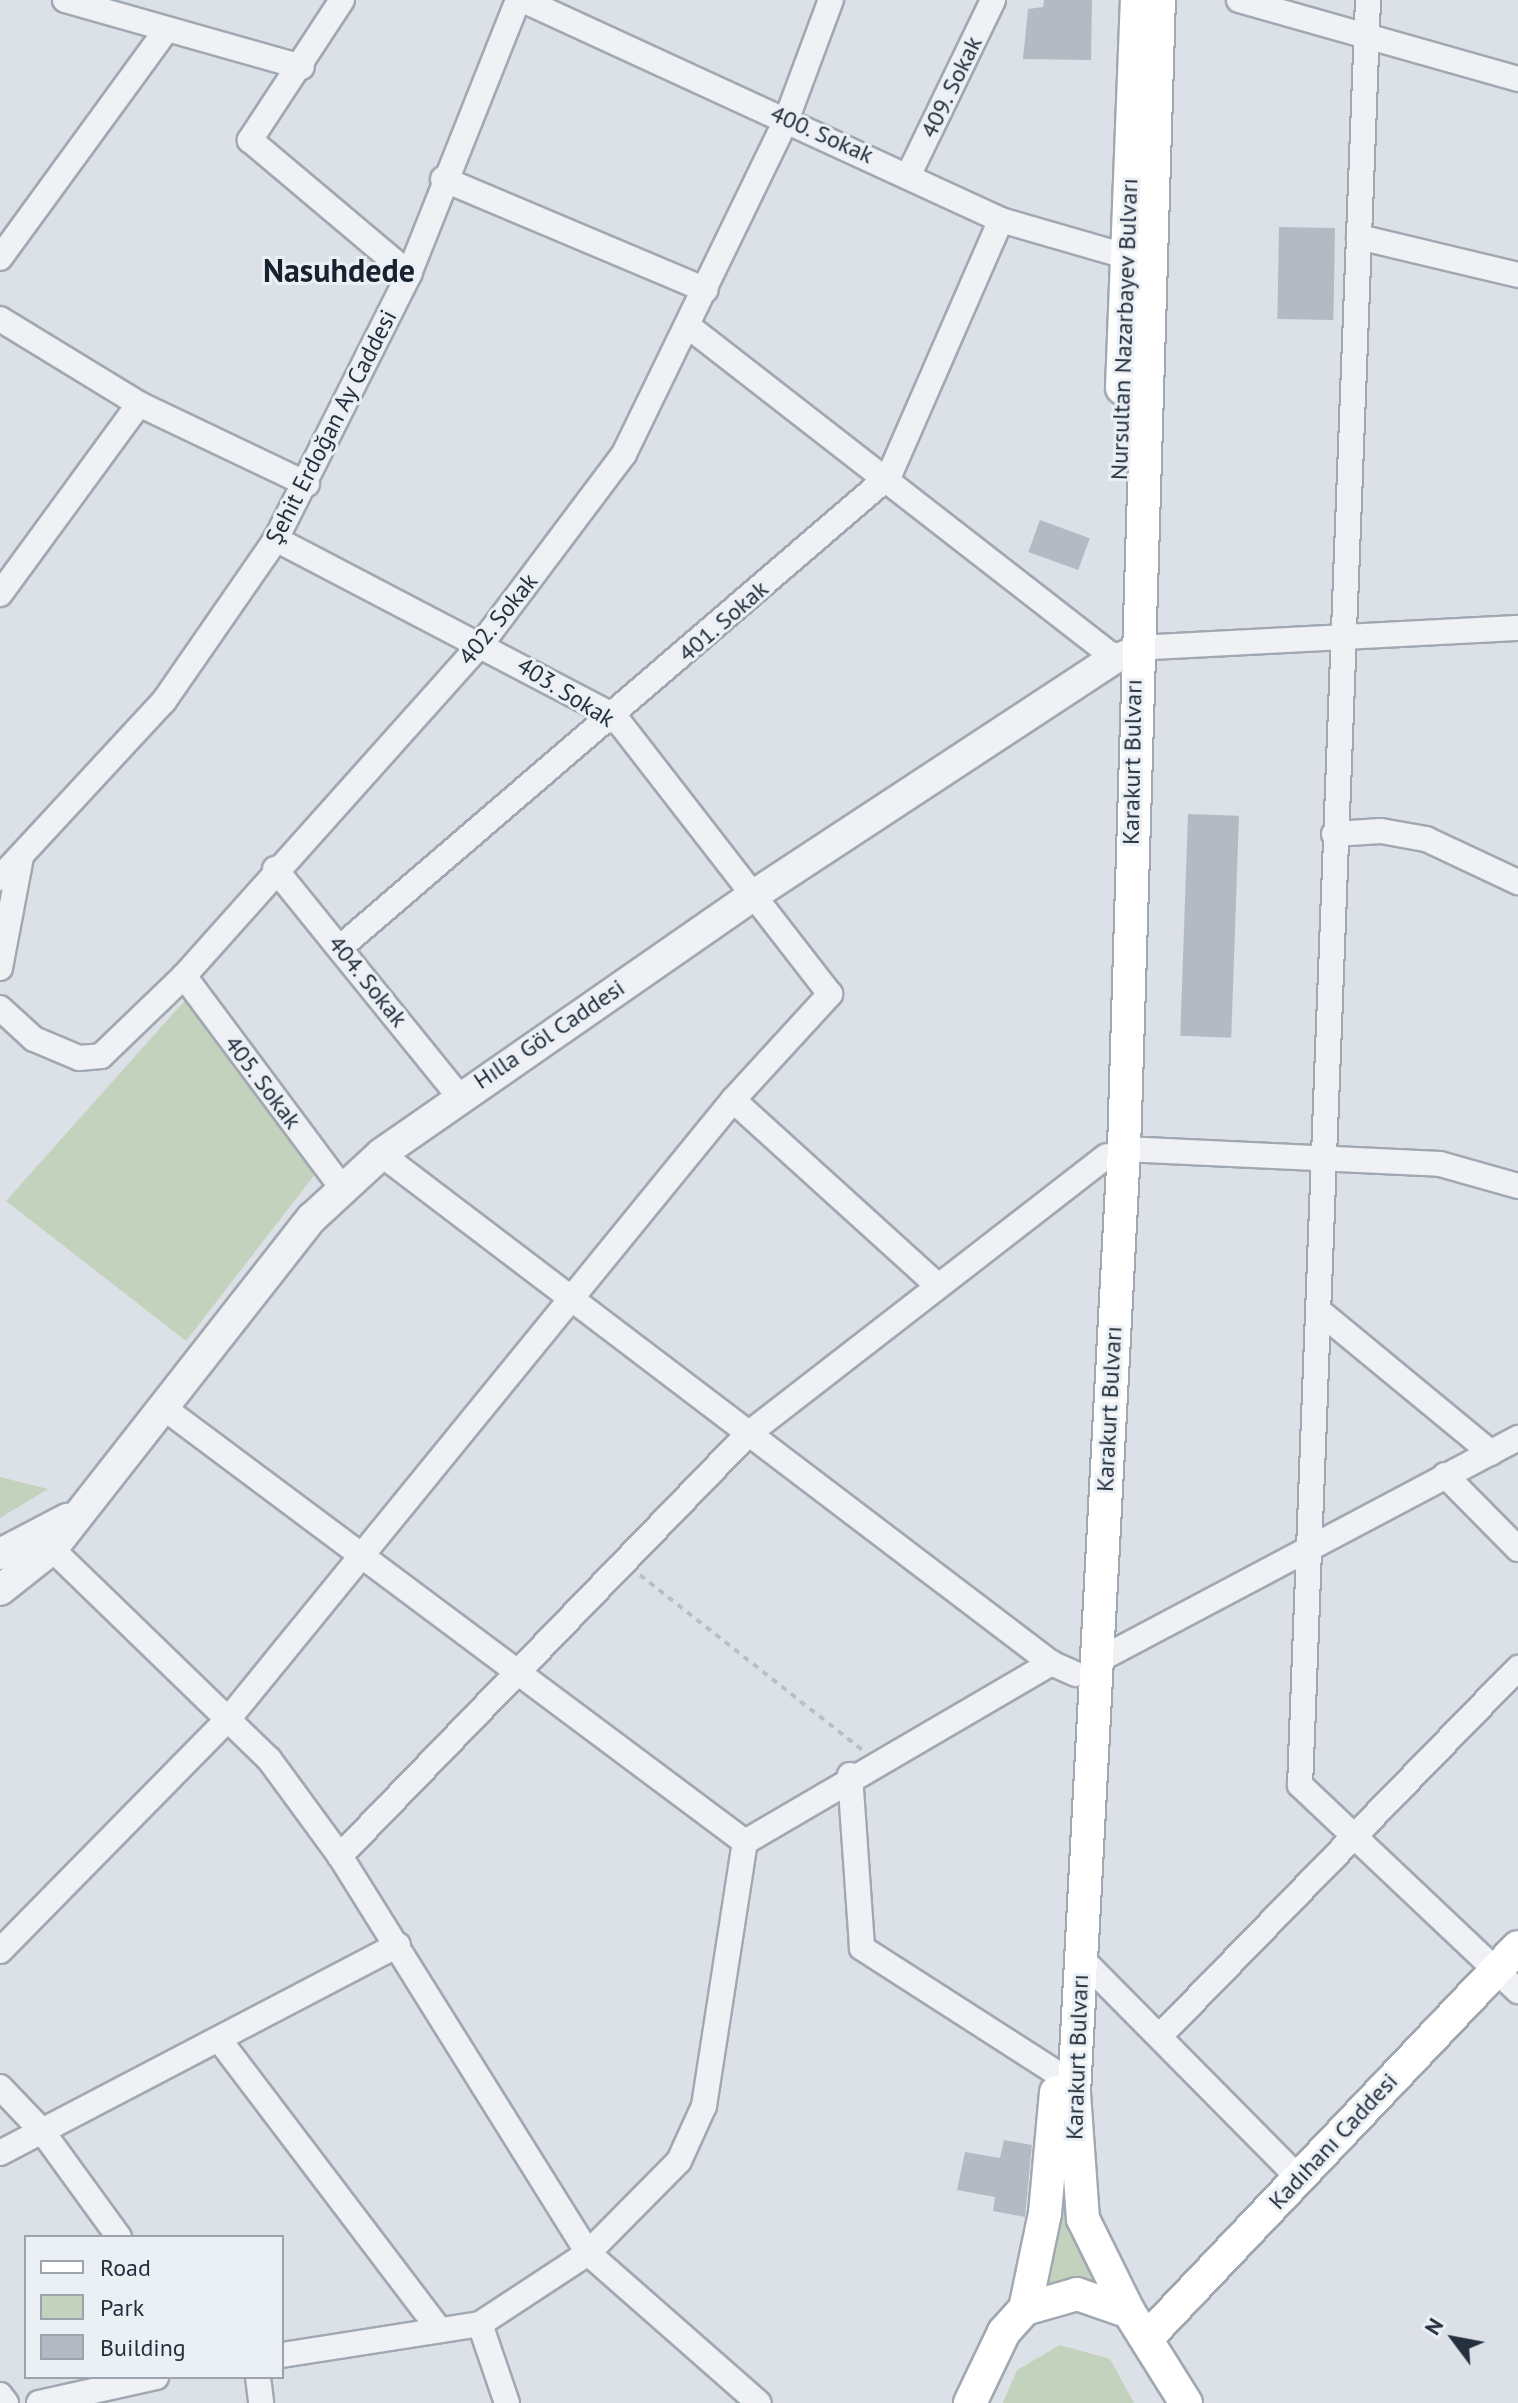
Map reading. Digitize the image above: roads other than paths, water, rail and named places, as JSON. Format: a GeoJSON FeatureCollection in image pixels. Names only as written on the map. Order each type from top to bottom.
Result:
{"type":"FeatureCollection","features":[{"type":"Feature","properties":{"kind":"main road","name":"Nursultan Nazarbayev Bulvarı"},"geometry":{"type":"LineString","coordinates":[[1125,653],[1125,256],[1137,0]]}},
{"type":"Feature","properties":{"kind":"main road","name":"Nursultan Nazarbayev Bulvarı"},"geometry":{"type":"LineString","coordinates":[[1125,653],[1159,0]]}},
{"type":"Feature","properties":{"kind":"main road","name":"Karakurt Bulvarı"},"geometry":{"type":"LineString","coordinates":[[1025,2309],[1045,2213],[1057,2073],[1074,1666],[1116,1152],[1125,653]]}},
{"type":"Feature","properties":{"kind":"main road","name":"Karakurt Bulvarı"},"geometry":{"type":"LineString","coordinates":[[1074,1666],[1080,1957],[1074,2171],[1083,2219],[1139,2324],[1186,2403]]}},
{"type":"Feature","properties":{"kind":"main road","name":"Kadıhanı Caddesi"},"geometry":{"type":"LineString","coordinates":[[1139,2324],[1506,1980],[1518,1947]]}},
{"type":"Feature","properties":{"kind":"main road"},"geometry":{"type":"LineString","coordinates":[[970,2403],[1004,2332],[1025,2309],[1077,2294],[1139,2324]]}},
{"type":"Feature","properties":{"kind":"street"},"geometry":{"type":"LineString","coordinates":[[65,0],[302,67]]}},
{"type":"Feature","properties":{"kind":"street"},"geometry":{"type":"LineString","coordinates":[[342,0],[302,67],[250,140],[409,274]]}},
{"type":"Feature","properties":{"kind":"street","name":"400. Sokak"},"geometry":{"type":"LineString","coordinates":[[521,0],[787,118],[1001,220],[1125,256]]}},
{"type":"Feature","properties":{"kind":"street","name":"Şehit Erdoğan Ay Caddesi"},"geometry":{"type":"LineString","coordinates":[[0,878],[164,701],[276,539],[307,484],[409,274],[443,179],[521,0]]}},
{"type":"Feature","properties":{"kind":"street","name":"402. Sokak"},"geometry":{"type":"LineString","coordinates":[[0,1008],[34,1039],[79,1058],[101,1056],[184,976],[275,869],[482,643],[624,454],[787,118],[831,0]]}},
{"type":"Feature","properties":{"kind":"street","name":"409. Sokak"},"geometry":{"type":"LineString","coordinates":[[909,174],[993,0]]}},
{"type":"Feature","properties":{"kind":"street"},"geometry":{"type":"LineString","coordinates":[[1239,0],[1518,79]]}},
{"type":"Feature","properties":{"kind":"street"},"geometry":{"type":"LineString","coordinates":[[1368,0],[1369,37],[1341,633],[1311,1548],[1300,1785],[1506,1980]]}},
{"type":"Feature","properties":{"kind":"street"},"geometry":{"type":"LineString","coordinates":[[0,258],[166,30]]}},
{"type":"Feature","properties":{"kind":"street"},"geometry":{"type":"LineString","coordinates":[[443,179],[706,290]]}},
{"type":"Feature","properties":{"kind":"street","name":"401. Sokak"},"geometry":{"type":"LineString","coordinates":[[342,946],[614,716],[889,476],[1001,220]]}},
{"type":"Feature","properties":{"kind":"street"},"geometry":{"type":"LineString","coordinates":[[1359,237],[1518,275]]}},
{"type":"Feature","properties":{"kind":"street"},"geometry":{"type":"LineString","coordinates":[[0,319],[139,404],[307,484]]}},
{"type":"Feature","properties":{"kind":"street"},"geometry":{"type":"LineString","coordinates":[[688,326],[1125,653],[1341,633],[1518,628]]}},
{"type":"Feature","properties":{"kind":"street"},"geometry":{"type":"LineString","coordinates":[[0,594],[139,404]]}},
{"type":"Feature","properties":{"kind":"street","name":"403. Sokak"},"geometry":{"type":"LineString","coordinates":[[276,539],[482,643],[614,716],[830,994],[733,1100]]}},
{"type":"Feature","properties":{"kind":"street","name":"Hılla Göl Caddesi"},"geometry":{"type":"LineString","coordinates":[[0,1590],[52,1549],[75,1514],[342,1188],[381,1154],[458,1095],[754,895],[1125,653]]}},
{"type":"Feature","properties":{"kind":"street"},"geometry":{"type":"LineString","coordinates":[[1334,834],[1381,831],[1426,839],[1518,882]]}},
{"type":"Feature","properties":{"kind":"street"},"geometry":{"type":"LineString","coordinates":[[0,968],[21,857]]}},
{"type":"Feature","properties":{"kind":"street","name":"404. Sokak"},"geometry":{"type":"LineString","coordinates":[[275,869],[342,946],[458,1095]]}},
{"type":"Feature","properties":{"kind":"street","name":"405. Sokak"},"geometry":{"type":"LineString","coordinates":[[184,976],[342,1188]]}},
{"type":"Feature","properties":{"kind":"street"},"geometry":{"type":"LineString","coordinates":[[0,1951],[230,1717],[575,1301],[733,1100],[935,1283]]}},
{"type":"Feature","properties":{"kind":"street"},"geometry":{"type":"LineString","coordinates":[[340,1856],[523,1673],[747,1435],[935,1283],[1116,1152],[1324,1153],[1440,1164],[1515,1178]]}},
{"type":"Feature","properties":{"kind":"street"},"geometry":{"type":"LineString","coordinates":[[381,1154],[747,1435],[1074,1666]]}},
{"type":"Feature","properties":{"kind":"street"},"geometry":{"type":"LineString","coordinates":[[1319,1311],[1491,1453]]}},
{"type":"Feature","properties":{"kind":"street"},"geometry":{"type":"LineString","coordinates":[[164,1408],[523,1673],[745,1842]]}},
{"type":"Feature","properties":{"kind":"street"},"geometry":{"type":"LineString","coordinates":[[284,2355],[480,2324],[588,2253],[679,2161],[704,2106],[745,1842],[875,1760],[1074,1666],[1311,1548],[1518,1438]]}},
{"type":"Feature","properties":{"kind":"street"},"geometry":{"type":"LineString","coordinates":[[1445,1475],[1518,1549]]}},
{"type":"Feature","properties":{"kind":"street"},"geometry":{"type":"LineString","coordinates":[[0,1554],[75,1514]]}},
{"type":"Feature","properties":{"kind":"street"},"geometry":{"type":"LineString","coordinates":[[52,1549],[230,1717],[340,1856],[588,2253],[759,2403]]}},
{"type":"Feature","properties":{"kind":"street"},"geometry":{"type":"LineString","coordinates":[[1162,2034],[1351,1835],[1518,1668]]}},
{"type":"Feature","properties":{"kind":"street"},"geometry":{"type":"LineString","coordinates":[[850,1775],[862,1948],[1057,2073]]}},
{"type":"Feature","properties":{"kind":"street"},"geometry":{"type":"LineString","coordinates":[[0,2153],[221,2042],[398,1945]]}},
{"type":"Feature","properties":{"kind":"street"},"geometry":{"type":"LineString","coordinates":[[1080,1957],[1162,2034],[1298,2177]]}},
{"type":"Feature","properties":{"kind":"street"},"geometry":{"type":"LineString","coordinates":[[221,2042],[439,2329]]}},
{"type":"Feature","properties":{"kind":"street"},"geometry":{"type":"LineString","coordinates":[[0,2087],[42,2131],[118,2235]]}},
{"type":"Feature","properties":{"kind":"street"},"geometry":{"type":"LineString","coordinates":[[480,2324],[507,2403]]}},
{"type":"Feature","properties":{"kind":"street"},"geometry":{"type":"LineString","coordinates":[[39,2403],[147,2379]]}},
{"type":"Feature","properties":{"kind":"street"},"geometry":{"type":"LineString","coordinates":[[258,2379],[261,2403]]}},
{"type":"Feature","properties":{"kind":"street"},"geometry":{"type":"LineString","coordinates":[[0,2395],[6,2403]]}},
{"type":"Feature","properties":{"kind":"district","name":"Nasuhdede"},"geometry":{"type":"Point","coordinates":[339,270]}}]}
